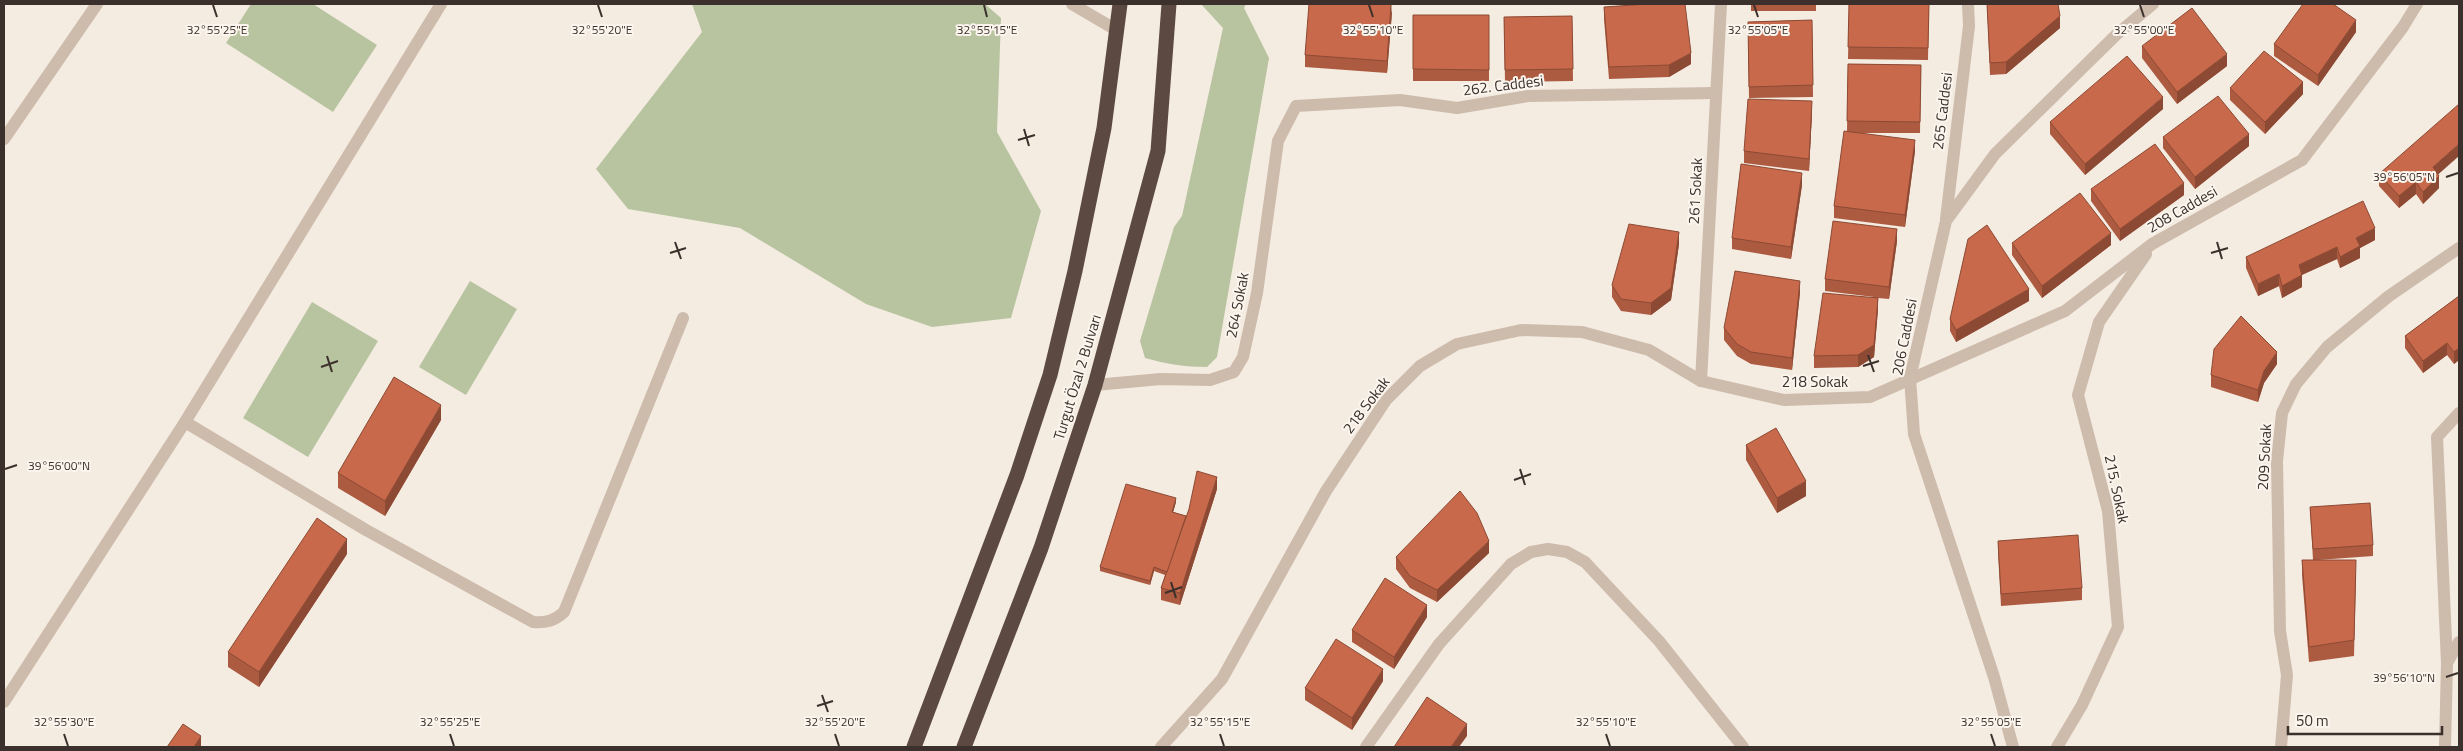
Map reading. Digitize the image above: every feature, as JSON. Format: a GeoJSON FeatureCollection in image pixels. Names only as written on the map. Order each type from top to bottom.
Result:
{"type":"FeatureCollection","features":[{"type":"Feature","properties":{"kind":"highway","name":"Turgut Özal 2 Bulvarı"},"geometry":{"type":"LineString","coordinates":[[914,747],[1017,475],[1050,375],[1075,271],[1100,147],[1118,31],[1120,4]]}},
{"type":"Feature","properties":{"kind":"highway","name":"Turgut Özal 2 Bulvarı"},"geometry":{"type":"LineString","coordinates":[[964,747],[1041,548],[1095,385],[1158,151],[1169,4]]}},
{"type":"Feature","properties":{"kind":"street"},"geometry":{"type":"LineString","coordinates":[[4,139],[97,4]]}},
{"type":"Feature","properties":{"kind":"street"},"geometry":{"type":"LineString","coordinates":[[4,702],[185,422],[441,4]]}},
{"type":"Feature","properties":{"kind":"street"},"geometry":{"type":"LineString","coordinates":[[1072,4],[1118,31]]}},
{"type":"Feature","properties":{"kind":"street","name":"261 Sokak"},"geometry":{"type":"LineString","coordinates":[[1701,381],[1721,4]]}},
{"type":"Feature","properties":{"kind":"street","name":"265 Caddesi"},"geometry":{"type":"LineString","coordinates":[[1946,221],[1969,26],[1968,4]]}},
{"type":"Feature","properties":{"kind":"street","name":"206 Caddesi"},"geometry":{"type":"LineString","coordinates":[[2013,747],[1994,677],[1914,434],[1910,378],[1946,221],[1995,154],[2116,35],[2153,4]]}},
{"type":"Feature","properties":{"kind":"street","name":"208 Caddesi"},"geometry":{"type":"LineString","coordinates":[[1910,378],[2065,311],[2152,244],[2302,160],[2403,27],[2417,4]]}},
{"type":"Feature","properties":{"kind":"street","name":"262. Caddesi"},"geometry":{"type":"LineString","coordinates":[[1296,106],[1400,100],[1457,108],[1528,96],[1715,93]]}},
{"type":"Feature","properties":{"kind":"street","name":"264 Sokak"},"geometry":{"type":"LineString","coordinates":[[1095,385],[1161,379],[1210,380],[1234,372],[1243,357],[1257,293],[1278,141],[1296,106]]}},
{"type":"Feature","properties":{"kind":"street","name":"215. Sokak"},"geometry":{"type":"LineString","coordinates":[[2057,747],[2082,705],[2118,628],[2108,511],[2078,395],[2100,322],[2152,244]]}},
{"type":"Feature","properties":{"kind":"street","name":"209 Sokak"},"geometry":{"type":"LineString","coordinates":[[2281,747],[2287,675],[2280,630],[2277,460],[2282,413],[2296,384],[2327,347],[2389,296],[2459,248]]}},
{"type":"Feature","properties":{"kind":"street"},"geometry":{"type":"LineString","coordinates":[[185,422],[366,530],[533,622],[544,623],[555,619],[564,612],[683,318]]}},
{"type":"Feature","properties":{"kind":"street","name":"218 Sokak"},"geometry":{"type":"LineString","coordinates":[[1160,747],[1222,679],[1326,491],[1386,400],[1420,366],[1457,344],[1521,330],[1582,332],[1650,350],[1701,381],[1784,400],[1870,397],[1910,378]]}},
{"type":"Feature","properties":{"kind":"street"},"geometry":{"type":"LineString","coordinates":[[2445,747],[2447,663],[2437,437],[2459,414]]}},
{"type":"Feature","properties":{"kind":"street"},"geometry":{"type":"LineString","coordinates":[[1366,747],[1439,644],[1511,564],[1531,552],[1548,549],[1567,552],[1584,562],[1659,641],[1743,747]]}},
{"type":"Feature","properties":{"kind":"street"},"geometry":{"type":"LineString","coordinates":[[2447,663],[2459,642]]}},
{"type":"Feature","properties":{"kind":"green space"},"geometry":{"type":"Polygon","coordinates":[[[251,4],[313,4],[377,45],[333,112],[226,43],[251,4]]]}},
{"type":"Feature","properties":{"kind":"green space"},"geometry":{"type":"Polygon","coordinates":[[[692,4],[985,4],[1001,18],[997,132],[1041,211],[1011,318],[932,327],[866,304],[740,228],[628,209],[596,169],[702,32],[692,4]]]}},
{"type":"Feature","properties":{"kind":"green space"},"geometry":{"type":"Polygon","coordinates":[[[1201,4],[1246,4],[1244,8],[1269,58],[1217,357],[1207,367],[1176,365],[1145,358],[1140,341],[1174,227],[1182,216],[1223,28],[1201,4]]]}},
{"type":"Feature","properties":{"kind":"green space"},"geometry":{"type":"Polygon","coordinates":[[[470,281],[517,309],[466,395],[419,367],[470,281]]]}},
{"type":"Feature","properties":{"kind":"green space"},"geometry":{"type":"Polygon","coordinates":[[[312,302],[378,341],[308,457],[243,418],[312,302]]]}},
{"type":"Feature","properties":{"kind":"building"},"geometry":{"type":"Polygon","coordinates":[[[1309,4],[1391,4],[1387,61],[1305,55],[1309,4]]]}},
{"type":"Feature","properties":{"kind":"building"},"geometry":{"type":"Polygon","coordinates":[[[1685,4],[1691,53],[1669,65],[1609,67],[1604,7],[1685,4]]]}},
{"type":"Feature","properties":{"kind":"building"},"geometry":{"type":"Polygon","coordinates":[[[1849,4],[1929,4],[1928,48],[1848,47],[1849,4]]]}},
{"type":"Feature","properties":{"kind":"building"},"geometry":{"type":"Polygon","coordinates":[[[1987,4],[2058,4],[2060,16],[2006,62],[1990,63],[1987,4]]]}},
{"type":"Feature","properties":{"kind":"building"},"geometry":{"type":"Polygon","coordinates":[[[2303,4],[2333,4],[2356,20],[2318,75],[2274,44],[2303,4]]]}},
{"type":"Feature","properties":{"kind":"building"},"geometry":{"type":"Polygon","coordinates":[[[2192,8],[2227,54],[2177,92],[2142,46],[2192,8]]]}},
{"type":"Feature","properties":{"kind":"building"},"geometry":{"type":"Polygon","coordinates":[[[1413,15],[1489,15],[1489,70],[1413,69],[1413,15]]]}},
{"type":"Feature","properties":{"kind":"building"},"geometry":{"type":"Polygon","coordinates":[[[1572,16],[1573,69],[1505,70],[1504,17],[1572,16]]]}},
{"type":"Feature","properties":{"kind":"building"},"geometry":{"type":"Polygon","coordinates":[[[1812,20],[1813,85],[1749,87],[1748,22],[1812,20]]]}},
{"type":"Feature","properties":{"kind":"building"},"geometry":{"type":"Polygon","coordinates":[[[2264,51],[2303,82],[2265,122],[2230,88],[2264,51]]]}},
{"type":"Feature","properties":{"kind":"building"},"geometry":{"type":"Polygon","coordinates":[[[2127,56],[2163,97],[2085,164],[2050,122],[2127,56]]]}},
{"type":"Feature","properties":{"kind":"building"},"geometry":{"type":"Polygon","coordinates":[[[1848,64],[1921,65],[1920,122],[1847,121],[1848,64]]]}},
{"type":"Feature","properties":{"kind":"building"},"geometry":{"type":"Polygon","coordinates":[[[2218,96],[2249,134],[2195,177],[2163,137],[2218,96]]]}},
{"type":"Feature","properties":{"kind":"building"},"geometry":{"type":"Polygon","coordinates":[[[1748,99],[1812,101],[1809,159],[1744,151],[1748,99]]]}},
{"type":"Feature","properties":{"kind":"building"},"geometry":{"type":"Polygon","coordinates":[[[2459,104],[2459,144],[2433,167],[2439,176],[2423,192],[2416,182],[2399,196],[2379,174],[2459,104]]]}},
{"type":"Feature","properties":{"kind":"building"},"geometry":{"type":"Polygon","coordinates":[[[1844,131],[1915,140],[1905,215],[1834,206],[1844,131]]]}},
{"type":"Feature","properties":{"kind":"building"},"geometry":{"type":"Polygon","coordinates":[[[2155,144],[2184,183],[2120,229],[2091,189],[2155,144]]]}},
{"type":"Feature","properties":{"kind":"building"},"geometry":{"type":"Polygon","coordinates":[[[1741,164],[1802,173],[1791,247],[1732,238],[1741,164]]]}},
{"type":"Feature","properties":{"kind":"building"},"geometry":{"type":"Polygon","coordinates":[[[2080,193],[2111,233],[2042,286],[2012,243],[2080,193]]]}},
{"type":"Feature","properties":{"kind":"building"},"geometry":{"type":"Polygon","coordinates":[[[2363,201],[2375,228],[2356,238],[2360,246],[2340,257],[2337,247],[2299,265],[2302,275],[2282,286],[2279,274],[2258,284],[2246,257],[2363,201]]]}},
{"type":"Feature","properties":{"kind":"building"},"geometry":{"type":"Polygon","coordinates":[[[1833,221],[1897,229],[1889,287],[1825,279],[1833,221]]]}},
{"type":"Feature","properties":{"kind":"building"},"geometry":{"type":"Polygon","coordinates":[[[1629,224],[1679,232],[1671,288],[1651,303],[1621,299],[1612,285],[1629,224]]]}},
{"type":"Feature","properties":{"kind":"building"},"geometry":{"type":"Polygon","coordinates":[[[1987,225],[2029,289],[1956,330],[1950,319],[1968,239],[1987,225]]]}},
{"type":"Feature","properties":{"kind":"building"},"geometry":{"type":"Polygon","coordinates":[[[1735,271],[1800,281],[1792,358],[1751,352],[1737,344],[1724,328],[1735,271]]]}},
{"type":"Feature","properties":{"kind":"building"},"geometry":{"type":"Polygon","coordinates":[[[1823,293],[1878,298],[1874,345],[1858,355],[1814,356],[1823,293]]]}},
{"type":"Feature","properties":{"kind":"building"},"geometry":{"type":"Polygon","coordinates":[[[2459,296],[2459,348],[2454,352],[2447,343],[2423,361],[2405,336],[2459,296]]]}},
{"type":"Feature","properties":{"kind":"building"},"geometry":{"type":"Polygon","coordinates":[[[2241,316],[2277,352],[2264,371],[2258,390],[2211,375],[2214,349],[2241,316]]]}},
{"type":"Feature","properties":{"kind":"building"},"geometry":{"type":"Polygon","coordinates":[[[394,377],[441,405],[385,501],[338,473],[394,377]]]}},
{"type":"Feature","properties":{"kind":"building"},"geometry":{"type":"Polygon","coordinates":[[[1776,428],[1806,481],[1777,498],[1746,445],[1776,428]]]}},
{"type":"Feature","properties":{"kind":"building"},"geometry":{"type":"Polygon","coordinates":[[[1197,471],[1217,477],[1180,593],[1161,588],[1189,509],[1197,471]]]}},
{"type":"Feature","properties":{"kind":"building"},"geometry":{"type":"Polygon","coordinates":[[[1126,484],[1176,498],[1172,512],[1186,516],[1167,572],[1154,567],[1150,581],[1100,567],[1126,484]]]}},
{"type":"Feature","properties":{"kind":"building"},"geometry":{"type":"Polygon","coordinates":[[[1460,491],[1477,513],[1489,541],[1437,590],[1410,576],[1396,557],[1460,491]]]}},
{"type":"Feature","properties":{"kind":"building"},"geometry":{"type":"Polygon","coordinates":[[[2370,503],[2373,545],[2313,549],[2310,507],[2370,503]]]}},
{"type":"Feature","properties":{"kind":"building"},"geometry":{"type":"Polygon","coordinates":[[[317,518],[347,539],[259,672],[228,652],[317,518]]]}},
{"type":"Feature","properties":{"kind":"building"},"geometry":{"type":"Polygon","coordinates":[[[2078,535],[2082,588],[2001,594],[1998,541],[2078,535]]]}},
{"type":"Feature","properties":{"kind":"building"},"geometry":{"type":"Polygon","coordinates":[[[2302,560],[2356,560],[2354,640],[2309,647],[2302,560]]]}},
{"type":"Feature","properties":{"kind":"building"},"geometry":{"type":"Polygon","coordinates":[[[1385,578],[1427,605],[1394,657],[1352,630],[1385,578]]]}},
{"type":"Feature","properties":{"kind":"building"},"geometry":{"type":"Polygon","coordinates":[[[1336,639],[1383,669],[1352,718],[1305,688],[1336,639]]]}},
{"type":"Feature","properties":{"kind":"building"},"geometry":{"type":"Polygon","coordinates":[[[1427,697],[1467,724],[1451,747],[1394,747],[1427,697]]]}},
{"type":"Feature","properties":{"kind":"building"},"geometry":{"type":"Polygon","coordinates":[[[183,724],[201,736],[194,747],[167,747],[183,724]]]}}]}
